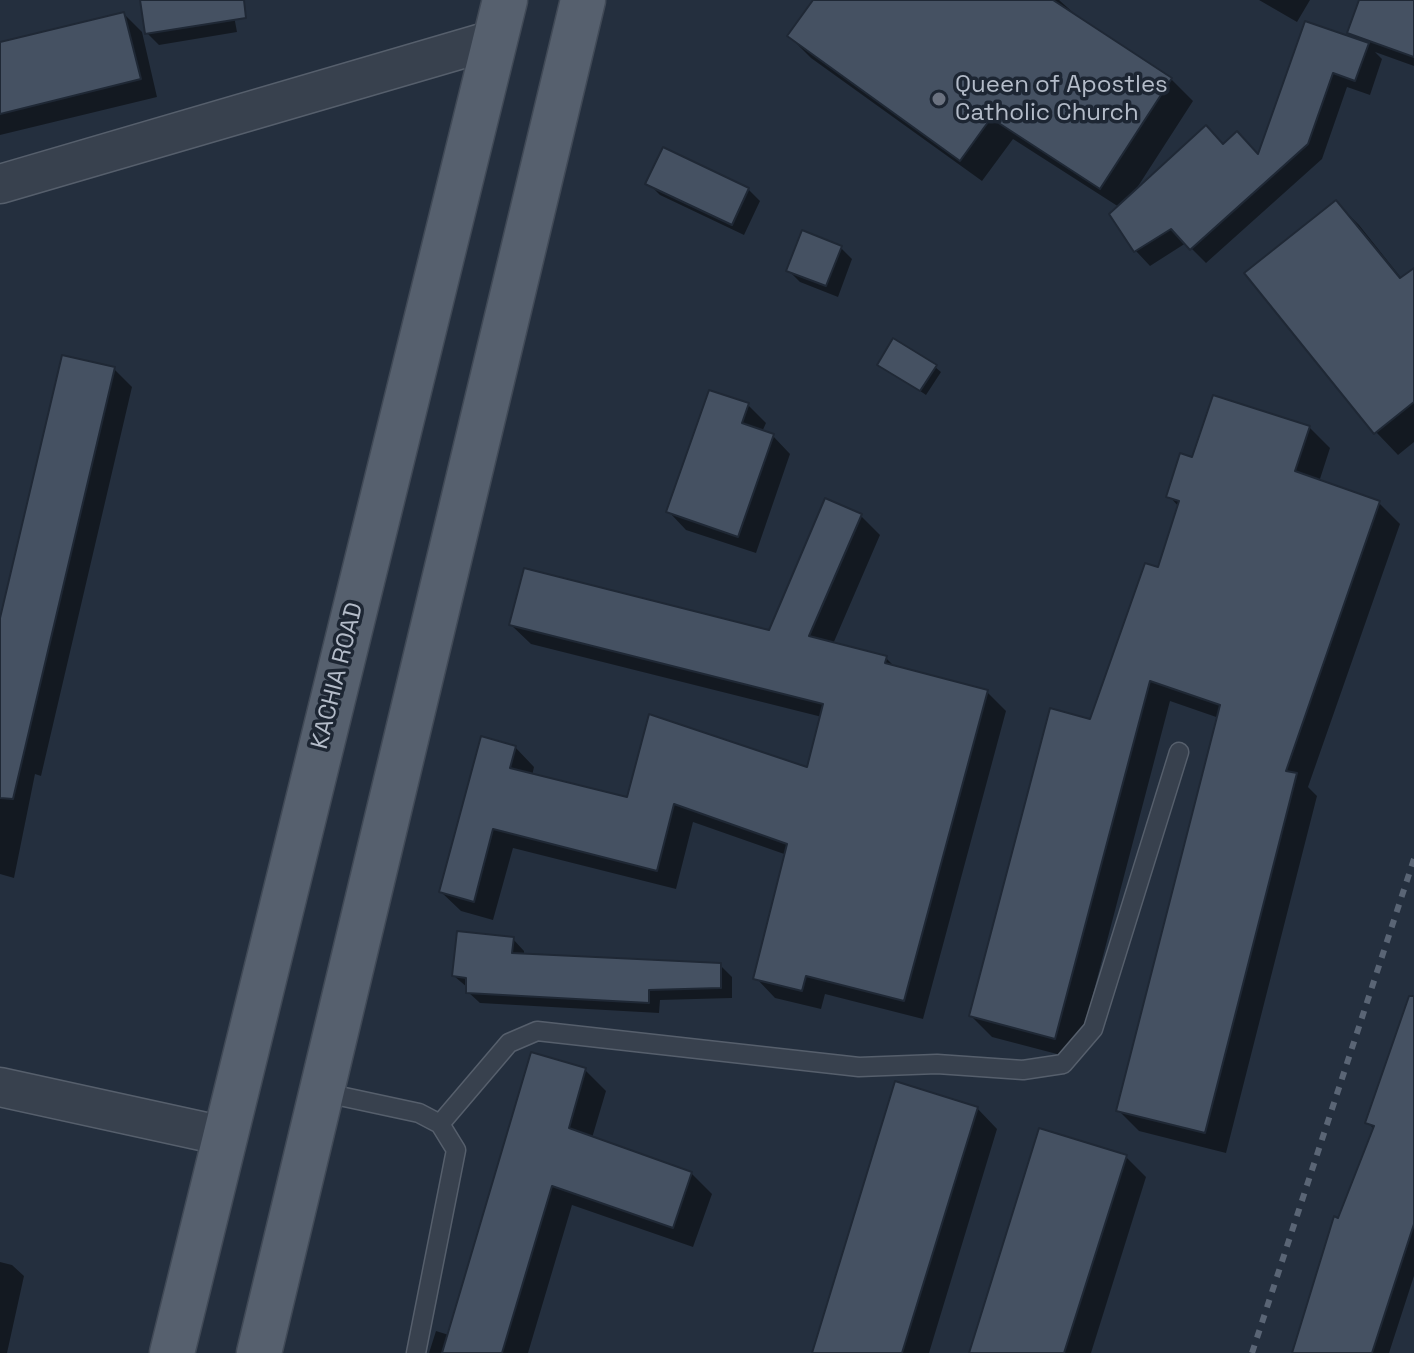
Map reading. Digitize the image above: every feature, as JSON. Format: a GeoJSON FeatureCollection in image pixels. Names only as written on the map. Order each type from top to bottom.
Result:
{"type":"FeatureCollection","features":[{"type":"Feature","properties":{"kind":"main road"},"geometry":{"type":"LineString","coordinates":[[259,1353],[583,0]]}},
{"type":"Feature","properties":{"kind":"main road","name":"KACHIA ROAD"},"geometry":{"type":"LineString","coordinates":[[172,1353],[501,19]]}},
{"type":"Feature","properties":{"kind":"street"},"geometry":{"type":"LineString","coordinates":[[0,184],[501,19]]}},
{"type":"Feature","properties":{"kind":"street"},"geometry":{"type":"LineString","coordinates":[[0,1087],[224,1136]]}},
{"type":"Feature","properties":{"kind":"lane"},"geometry":{"type":"LineString","coordinates":[[440,1124],[509,1043],[537,1031],[859,1067],[937,1064],[1023,1070],[1063,1064],[1093,1029],[1179,752]]}},
{"type":"Feature","properties":{"kind":"lane"},"geometry":{"type":"LineString","coordinates":[[321,1092],[419,1113],[440,1124],[456,1150],[416,1353]]}},
{"type":"Feature","properties":{"kind":"building"},"geometry":{"type":"Polygon","coordinates":[[[140,0],[244,0],[246,18],[145,34],[140,0]]]}},
{"type":"Feature","properties":{"kind":"building","name":"Queen of Apostles Catholic Church"},"geometry":{"type":"Polygon","coordinates":[[[813,0],[1053,0],[1172,78],[1100,189],[991,118],[960,161],[787,36],[813,0]]]}},
{"type":"Feature","properties":{"kind":"building"},"geometry":{"type":"Polygon","coordinates":[[[1359,0],[1414,0],[1414,57],[1347,33],[1359,0]]]}},
{"type":"Feature","properties":{"kind":"building"},"geometry":{"type":"Polygon","coordinates":[[[124,12],[141,79],[0,114],[0,42],[124,12]]]}},
{"type":"Feature","properties":{"kind":"building"},"geometry":{"type":"Polygon","coordinates":[[[1305,21],[1369,43],[1355,81],[1333,73],[1308,144],[1190,250],[1171,229],[1134,252],[1109,214],[1206,125],[1223,144],[1237,131],[1258,154],[1305,21]]]}},
{"type":"Feature","properties":{"kind":"building"},"geometry":{"type":"Polygon","coordinates":[[[663,147],[749,188],[732,225],[645,184],[663,147]]]}},
{"type":"Feature","properties":{"kind":"building"},"geometry":{"type":"Polygon","coordinates":[[[1336,200],[1400,278],[1414,268],[1414,402],[1374,434],[1244,273],[1336,200]]]}},
{"type":"Feature","properties":{"kind":"building"},"geometry":{"type":"Polygon","coordinates":[[[802,230],[842,246],[826,286],[786,271],[802,230]]]}},
{"type":"Feature","properties":{"kind":"building"},"geometry":{"type":"Polygon","coordinates":[[[893,338],[937,365],[920,391],[877,365],[893,338]]]}},
{"type":"Feature","properties":{"kind":"building"},"geometry":{"type":"Polygon","coordinates":[[[62,355],[115,367],[13,799],[0,798],[0,618],[62,355]]]}},
{"type":"Feature","properties":{"kind":"building"},"geometry":{"type":"Polygon","coordinates":[[[709,390],[749,403],[742,423],[774,434],[738,537],[666,512],[709,390]]]}},
{"type":"Feature","properties":{"kind":"building"},"geometry":{"type":"Polygon","coordinates":[[[1213,395],[1310,426],[1295,471],[1380,501],[1286,771],[1297,773],[1205,1133],[1116,1111],[1220,705],[1150,681],[1055,1039],[969,1016],[1050,708],[1090,719],[1145,563],[1158,567],[1179,501],[1166,497],[1180,453],[1192,457],[1213,395]]]}},
{"type":"Feature","properties":{"kind":"building"},"geometry":{"type":"Polygon","coordinates":[[[825,498],[862,514],[809,636],[887,656],[885,663],[988,690],[904,1001],[806,976],[802,991],[753,979],[787,844],[674,804],[657,871],[493,829],[474,902],[439,892],[481,736],[516,746],[510,768],[627,797],[649,714],[807,767],[823,704],[509,625],[524,568],[769,630],[825,498]]]}},
{"type":"Feature","properties":{"kind":"building"},"geometry":{"type":"Polygon","coordinates":[[[457,931],[514,937],[512,953],[721,963],[721,988],[649,990],[649,1003],[466,993],[466,978],[452,976],[457,931]]]}},
{"type":"Feature","properties":{"kind":"building"},"geometry":{"type":"Polygon","coordinates":[[[1409,996],[1414,996],[1414,1224],[1372,1353],[1292,1353],[1334,1216],[1338,1218],[1374,1126],[1365,1123],[1409,996]]]}},
{"type":"Feature","properties":{"kind":"building"},"geometry":{"type":"Polygon","coordinates":[[[531,1052],[586,1068],[569,1128],[692,1172],[673,1228],[552,1186],[502,1353],[442,1353],[531,1052]]]}},
{"type":"Feature","properties":{"kind":"building"},"geometry":{"type":"Polygon","coordinates":[[[895,1081],[978,1107],[902,1353],[812,1353],[895,1081]]]}},
{"type":"Feature","properties":{"kind":"building"},"geometry":{"type":"Polygon","coordinates":[[[1039,1128],[1127,1155],[1064,1353],[969,1353],[1039,1128]]]}},
{"type":"Feature","properties":{"kind":"railway"},"geometry":{"type":"LineString","coordinates":[[1252,1353],[1414,859]]}},
{"type":"Feature","properties":{"kind":"place","name":"Queen of Apostles Catholic Church"},"geometry":{"type":"Point","coordinates":[939,99]}}]}
